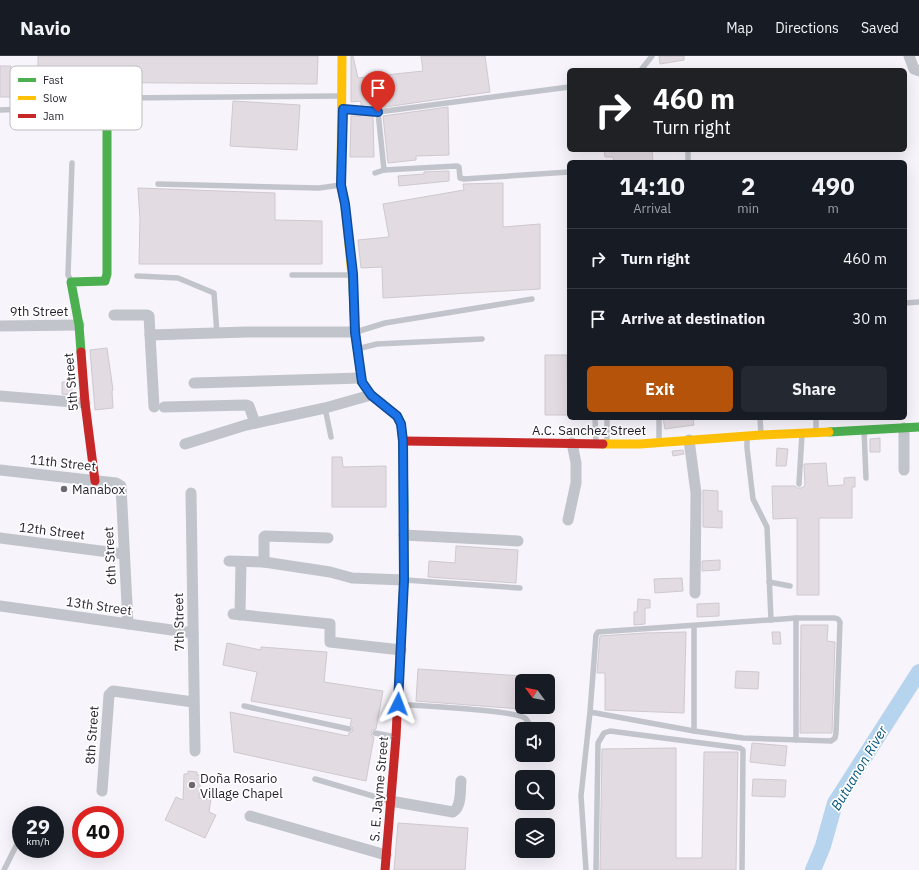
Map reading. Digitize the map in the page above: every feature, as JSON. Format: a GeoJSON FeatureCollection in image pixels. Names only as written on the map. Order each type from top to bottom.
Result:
{"type":"FeatureCollection","features":[{"type":"Feature","properties":{"kind":"street","name":"S. E. Jayme Street"},"geometry":{"type":"LineString","coordinates":[[342,56],[343,109],[341,185],[345,204],[353,274],[355,332],[361,378],[371,395],[397,416],[401,424],[403,441],[404,580],[396,737],[385,870]]}},
{"type":"Feature","properties":{"kind":"street"},"geometry":{"type":"LineString","coordinates":[[909,56],[914,69],[919,71]]}},
{"type":"Feature","properties":{"kind":"street"},"geometry":{"type":"LineString","coordinates":[[71,282],[105,281],[107,274],[107,130]]}},
{"type":"Feature","properties":{"kind":"street","name":"5th Street"},"geometry":{"type":"LineString","coordinates":[[71,282],[79,325],[85,403],[95,481]]}},
{"type":"Feature","properties":{"kind":"street"},"geometry":{"type":"LineString","coordinates":[[114,315],[149,316],[159,407],[246,405],[249,406],[255,424]]}},
{"type":"Feature","properties":{"kind":"street","name":"9th Street"},"geometry":{"type":"LineString","coordinates":[[0,326],[79,325]]}},
{"type":"Feature","properties":{"kind":"street"},"geometry":{"type":"LineString","coordinates":[[150,335],[248,332],[355,332]]}},
{"type":"Feature","properties":{"kind":"street"},"geometry":{"type":"LineString","coordinates":[[194,383],[361,378]]}},
{"type":"Feature","properties":{"kind":"street"},"geometry":{"type":"LineString","coordinates":[[184,444],[246,425],[324,408],[371,395]]}},
{"type":"Feature","properties":{"kind":"street"},"geometry":{"type":"LineString","coordinates":[[0,396],[85,403]]}},
{"type":"Feature","properties":{"kind":"street","name":"A.C. Sanchez Street"},"geometry":{"type":"LineString","coordinates":[[403,441],[640,444],[761,435],[919,427]]}},
{"type":"Feature","properties":{"kind":"street"},"geometry":{"type":"LineString","coordinates":[[904,428],[904,470]]}},
{"type":"Feature","properties":{"kind":"street"},"geometry":{"type":"LineString","coordinates":[[690,440],[696,493],[695,593]]}},
{"type":"Feature","properties":{"kind":"street"},"geometry":{"type":"LineString","coordinates":[[568,520],[576,483],[576,463],[572,443]]}},
{"type":"Feature","properties":{"kind":"street","name":"11th Street"},"geometry":{"type":"LineString","coordinates":[[0,470],[116,483],[121,486]]}},
{"type":"Feature","properties":{"kind":"street","name":"6th Street"},"geometry":{"type":"LineString","coordinates":[[121,486],[128,624]]}},
{"type":"Feature","properties":{"kind":"street","name":"7th Street"},"geometry":{"type":"LineString","coordinates":[[190,493],[195,751]]}},
{"type":"Feature","properties":{"kind":"street"},"geometry":{"type":"LineString","coordinates":[[404,535],[518,541]]}},
{"type":"Feature","properties":{"kind":"street"},"geometry":{"type":"LineString","coordinates":[[264,562],[265,536],[328,538]]}},
{"type":"Feature","properties":{"kind":"street","name":"12th Street"},"geometry":{"type":"LineString","coordinates":[[0,538],[124,554]]}},
{"type":"Feature","properties":{"kind":"street"},"geometry":{"type":"LineString","coordinates":[[229,561],[264,562],[330,572],[352,578],[404,580]]}},
{"type":"Feature","properties":{"kind":"street"},"geometry":{"type":"LineString","coordinates":[[241,562],[236,614],[330,624],[330,642],[401,650]]}},
{"type":"Feature","properties":{"kind":"street","name":"13th Street"},"geometry":{"type":"LineString","coordinates":[[0,606],[193,633]]}},
{"type":"Feature","properties":{"kind":"street","name":"8th Street"},"geometry":{"type":"LineString","coordinates":[[102,791],[110,693],[113,691],[194,702]]}},
{"type":"Feature","properties":{"kind":"street"},"geometry":{"type":"LineString","coordinates":[[390,801],[454,812],[459,805],[461,781]]}},
{"type":"Feature","properties":{"kind":"street"},"geometry":{"type":"LineString","coordinates":[[250,816],[386,855]]}},
{"type":"Feature","properties":{"kind":"lane"},"geometry":{"type":"LineString","coordinates":[[643,68],[652,56]]}},
{"type":"Feature","properties":{"kind":"lane"},"geometry":{"type":"LineString","coordinates":[[343,109],[378,112],[567,87]]}},
{"type":"Feature","properties":{"kind":"lane"},"geometry":{"type":"LineString","coordinates":[[142,98],[342,96]]}},
{"type":"Feature","properties":{"kind":"lane"},"geometry":{"type":"LineString","coordinates":[[0,110],[10,110]]}},
{"type":"Feature","properties":{"kind":"lane"},"geometry":{"type":"LineString","coordinates":[[378,112],[384,170]]}},
{"type":"Feature","properties":{"kind":"lane"},"geometry":{"type":"LineString","coordinates":[[71,282],[68,275],[72,163]]}},
{"type":"Feature","properties":{"kind":"lane"},"geometry":{"type":"LineString","coordinates":[[375,173],[384,170],[457,166],[459,167],[460,178],[464,179],[567,172]]}},
{"type":"Feature","properties":{"kind":"lane"},"geometry":{"type":"LineString","coordinates":[[158,184],[319,188],[341,185]]}},
{"type":"Feature","properties":{"kind":"lane"},"geometry":{"type":"LineString","coordinates":[[292,275],[353,274]]}},
{"type":"Feature","properties":{"kind":"lane"},"geometry":{"type":"LineString","coordinates":[[137,276],[178,278],[214,293],[217,334]]}},
{"type":"Feature","properties":{"kind":"lane"},"geometry":{"type":"LineString","coordinates":[[355,332],[385,323],[532,298]]}},
{"type":"Feature","properties":{"kind":"lane"},"geometry":{"type":"LineString","coordinates":[[907,303],[919,302]]}},
{"type":"Feature","properties":{"kind":"lane"},"geometry":{"type":"LineString","coordinates":[[357,349],[377,344],[482,339]]}},
{"type":"Feature","properties":{"kind":"lane"},"geometry":{"type":"LineString","coordinates":[[324,408],[331,437]]}},
{"type":"Feature","properties":{"kind":"lane"},"geometry":{"type":"LineString","coordinates":[[596,420],[596,443]]}},
{"type":"Feature","properties":{"kind":"lane"},"geometry":{"type":"LineString","coordinates":[[607,420],[607,444]]}},
{"type":"Feature","properties":{"kind":"lane"},"geometry":{"type":"LineString","coordinates":[[659,420],[660,442]]}},
{"type":"Feature","properties":{"kind":"lane"},"geometry":{"type":"LineString","coordinates":[[760,420],[761,435]]}},
{"type":"Feature","properties":{"kind":"lane"},"geometry":{"type":"LineString","coordinates":[[816,420],[816,432]]}},
{"type":"Feature","properties":{"kind":"lane"},"geometry":{"type":"LineString","coordinates":[[864,430],[866,478]]}},
{"type":"Feature","properties":{"kind":"lane"},"geometry":{"type":"LineString","coordinates":[[798,484],[802,434]]}},
{"type":"Feature","properties":{"kind":"lane"},"geometry":{"type":"LineString","coordinates":[[747,436],[753,499],[767,527],[771,620]]}},
{"type":"Feature","properties":{"kind":"lane"},"geometry":{"type":"LineString","coordinates":[[404,580],[520,588]]}},
{"type":"Feature","properties":{"kind":"lane"},"geometry":{"type":"LineString","coordinates":[[769,582],[790,586]]}},
{"type":"Feature","properties":{"kind":"lane"},"geometry":{"type":"LineString","coordinates":[[796,618],[796,740]]}},
{"type":"Feature","properties":{"kind":"lane"},"geometry":{"type":"LineString","coordinates":[[586,870],[581,796],[597,633],[796,618],[835,618],[840,622],[836,733],[835,738],[831,741],[743,738],[694,731],[590,712]]}},
{"type":"Feature","properties":{"kind":"lane"},"geometry":{"type":"LineString","coordinates":[[694,626],[694,731]]}},
{"type":"Feature","properties":{"kind":"lane"},"geometry":{"type":"LineString","coordinates":[[398,704],[498,712],[520,716],[526,719],[528,722]]}},
{"type":"Feature","properties":{"kind":"lane"},"geometry":{"type":"LineString","coordinates":[[244,706],[349,729]]}},
{"type":"Feature","properties":{"kind":"lane"},"geometry":{"type":"LineString","coordinates":[[596,870],[598,743],[604,733],[610,731],[740,748],[742,750],[742,870]]}},
{"type":"Feature","properties":{"kind":"lane"},"geometry":{"type":"LineString","coordinates":[[375,733],[396,737]]}},
{"type":"Feature","properties":{"kind":"lane"},"geometry":{"type":"LineString","coordinates":[[315,780],[390,801]]}},
{"type":"Feature","properties":{"kind":"lane"},"geometry":{"type":"LineString","coordinates":[[4,870],[12,854]]}},
{"type":"Feature","properties":{"kind":"building"},"geometry":{"type":"Polygon","coordinates":[[[38,56],[318,56],[317,84],[142,83],[142,66],[38,66],[38,56]]]}},
{"type":"Feature","properties":{"kind":"building"},"geometry":{"type":"Polygon","coordinates":[[[351,56],[353,56],[358,78],[423,71],[421,56],[485,56],[490,92],[378,108],[361,106],[361,101],[351,102],[351,56]]]}},
{"type":"Feature","properties":{"kind":"building"},"geometry":{"type":"Polygon","coordinates":[[[659,56],[684,56],[684,60],[660,64],[659,56]]]}},
{"type":"Feature","properties":{"kind":"building"},"geometry":{"type":"Polygon","coordinates":[[[0,66],[10,66],[10,97],[0,97],[0,66]]]}},
{"type":"Feature","properties":{"kind":"building"},"geometry":{"type":"Polygon","coordinates":[[[233,101],[300,105],[297,150],[230,146],[233,101]]]}},
{"type":"Feature","properties":{"kind":"building"},"geometry":{"type":"Polygon","coordinates":[[[448,107],[449,155],[416,156],[416,160],[388,163],[383,116],[448,107]]]}},
{"type":"Feature","properties":{"kind":"building"},"geometry":{"type":"Polygon","coordinates":[[[351,116],[373,116],[374,157],[350,157],[351,116]]]}},
{"type":"Feature","properties":{"kind":"building"},"geometry":{"type":"Polygon","coordinates":[[[604,152],[652,152],[653,160],[614,160],[613,157],[605,157],[604,152]]]}},
{"type":"Feature","properties":{"kind":"building"},"geometry":{"type":"Polygon","coordinates":[[[449,171],[449,181],[399,186],[398,176],[424,174],[424,172],[449,171]]]}},
{"type":"Feature","properties":{"kind":"building"},"geometry":{"type":"Polygon","coordinates":[[[503,183],[503,227],[540,224],[540,289],[383,298],[382,267],[361,268],[358,240],[389,237],[383,204],[464,190],[463,184],[503,183]]]}},
{"type":"Feature","properties":{"kind":"building"},"geometry":{"type":"Polygon","coordinates":[[[138,188],[275,193],[275,220],[322,221],[322,264],[139,264],[140,220],[138,188]]]}},
{"type":"Feature","properties":{"kind":"building"},"geometry":{"type":"Polygon","coordinates":[[[107,348],[113,390],[113,408],[95,410],[90,350],[107,348]]]}},
{"type":"Feature","properties":{"kind":"building"},"geometry":{"type":"Polygon","coordinates":[[[545,355],[567,355],[567,415],[545,415],[545,355]]]}},
{"type":"Feature","properties":{"kind":"building"},"geometry":{"type":"Polygon","coordinates":[[[62,382],[72,382],[72,395],[62,394],[62,382]]]}},
{"type":"Feature","properties":{"kind":"building"},"geometry":{"type":"Polygon","coordinates":[[[663,420],[693,420],[694,425],[665,429],[663,420]]]}},
{"type":"Feature","properties":{"kind":"building"},"geometry":{"type":"Polygon","coordinates":[[[880,438],[880,452],[870,452],[870,439],[880,438]]]}},
{"type":"Feature","properties":{"kind":"building"},"geometry":{"type":"Polygon","coordinates":[[[777,448],[788,449],[786,466],[776,466],[777,448]]]}},
{"type":"Feature","properties":{"kind":"building"},"geometry":{"type":"Polygon","coordinates":[[[683,450],[684,454],[673,456],[672,451],[683,450]]]}},
{"type":"Feature","properties":{"kind":"building"},"geometry":{"type":"Polygon","coordinates":[[[332,457],[342,457],[343,467],[386,466],[386,507],[332,507],[332,457]]]}},
{"type":"Feature","properties":{"kind":"building"},"geometry":{"type":"Polygon","coordinates":[[[826,463],[828,486],[844,485],[844,478],[855,477],[855,487],[852,487],[852,518],[819,518],[819,595],[797,595],[797,518],[773,519],[772,486],[795,486],[797,488],[801,488],[805,486],[804,464],[826,463]]]}},
{"type":"Feature","properties":{"kind":"building"},"geometry":{"type":"Polygon","coordinates":[[[703,490],[718,491],[718,511],[722,511],[722,528],[703,527],[703,490]]]}},
{"type":"Feature","properties":{"kind":"building"},"geometry":{"type":"Polygon","coordinates":[[[456,546],[518,550],[516,583],[428,577],[429,561],[455,563],[456,546]]]}},
{"type":"Feature","properties":{"kind":"building"},"geometry":{"type":"Polygon","coordinates":[[[720,560],[720,570],[702,571],[702,561],[720,560]]]}},
{"type":"Feature","properties":{"kind":"building"},"geometry":{"type":"Polygon","coordinates":[[[682,578],[683,591],[655,593],[654,579],[682,578]]]}},
{"type":"Feature","properties":{"kind":"building"},"geometry":{"type":"Polygon","coordinates":[[[638,599],[650,600],[650,608],[645,608],[645,624],[634,625],[634,612],[637,612],[638,599]]]}},
{"type":"Feature","properties":{"kind":"building"},"geometry":{"type":"Polygon","coordinates":[[[719,603],[719,616],[697,617],[697,604],[719,603]]]}},
{"type":"Feature","properties":{"kind":"building"},"geometry":{"type":"Polygon","coordinates":[[[801,625],[828,625],[827,641],[835,642],[832,733],[800,733],[801,625]]]}},
{"type":"Feature","properties":{"kind":"building"},"geometry":{"type":"Polygon","coordinates":[[[686,632],[684,713],[605,710],[605,673],[597,673],[600,636],[686,632]]]}},
{"type":"Feature","properties":{"kind":"building"},"geometry":{"type":"Polygon","coordinates":[[[772,632],[780,632],[781,644],[773,644],[772,632]]]}},
{"type":"Feature","properties":{"kind":"building"},"geometry":{"type":"Polygon","coordinates":[[[227,643],[261,650],[261,647],[327,652],[324,682],[383,691],[376,729],[372,730],[371,733],[374,737],[366,781],[234,752],[230,712],[348,736],[349,733],[352,732],[353,728],[350,725],[352,719],[251,701],[257,672],[223,665],[227,643]]]}},
{"type":"Feature","properties":{"kind":"building"},"geometry":{"type":"Polygon","coordinates":[[[418,669],[515,676],[515,709],[416,701],[418,669]]]}},
{"type":"Feature","properties":{"kind":"building"},"geometry":{"type":"Polygon","coordinates":[[[736,671],[759,672],[758,689],[735,688],[736,671]]]}},
{"type":"Feature","properties":{"kind":"building"},"geometry":{"type":"Polygon","coordinates":[[[752,743],[787,746],[785,766],[750,762],[752,743]]]}},
{"type":"Feature","properties":{"kind":"building"},"geometry":{"type":"Polygon","coordinates":[[[676,748],[676,858],[702,858],[704,752],[738,752],[736,870],[600,870],[602,749],[676,748]]]}},
{"type":"Feature","properties":{"kind":"building"},"geometry":{"type":"Polygon","coordinates":[[[188,771],[197,772],[197,775],[201,775],[199,798],[211,799],[209,812],[216,815],[205,838],[165,820],[176,797],[183,800],[184,774],[188,774],[188,771]]]}},
{"type":"Feature","properties":{"kind":"building"},"geometry":{"type":"Polygon","coordinates":[[[753,779],[786,780],[785,797],[752,796],[753,779]]]}},
{"type":"Feature","properties":{"kind":"building"},"geometry":{"type":"Polygon","coordinates":[[[398,823],[468,828],[465,870],[394,870],[398,823]]]}},
{"type":"Feature","properties":{"kind":"waterway","name":"Butuanon River"},"geometry":{"type":"LineString","coordinates":[[813,870],[823,846],[835,803],[919,672]]}},
{"type":"Feature","properties":{"kind":"traffic: fast"},"geometry":{"type":"LineString","coordinates":[[81,352],[79,325],[71,282],[105,281],[107,274],[107,131]]}},
{"type":"Feature","properties":{"kind":"traffic: fast"},"geometry":{"type":"LineString","coordinates":[[353,286],[355,332],[362,382],[371,395],[397,416],[401,424],[403,441],[404,512]]}},
{"type":"Feature","properties":{"kind":"traffic: fast"},"geometry":{"type":"LineString","coordinates":[[829,432],[919,427]]}},
{"type":"Feature","properties":{"kind":"traffic: slow"},"geometry":{"type":"LineString","coordinates":[[342,56],[341,185],[345,204],[353,286]]}},
{"type":"Feature","properties":{"kind":"traffic: slow"},"geometry":{"type":"LineString","coordinates":[[603,444],[640,444],[761,435],[829,432]]}},
{"type":"Feature","properties":{"kind":"traffic: slow"},"geometry":{"type":"LineString","coordinates":[[398,694],[404,580],[404,512]]}},
{"type":"Feature","properties":{"kind":"traffic: jam"},"geometry":{"type":"LineString","coordinates":[[81,352],[85,403],[95,481]]}},
{"type":"Feature","properties":{"kind":"traffic: jam"},"geometry":{"type":"LineString","coordinates":[[403,441],[603,444]]}},
{"type":"Feature","properties":{"kind":"traffic: jam"},"geometry":{"type":"LineString","coordinates":[[385,870],[398,694]]}},
{"type":"Feature","properties":{"kind":"place","name":"Manabox"},"geometry":{"type":"Point","coordinates":[64,489]}},
{"type":"Feature","properties":{"kind":"place","name":"Doña Rosario Village Chapel"},"geometry":{"type":"Point","coordinates":[192,785]}},
{"type":"Feature","properties":{"kind":"route"},"geometry":{"type":"LineString","coordinates":[[378,112],[343,109],[341,185],[345,204],[353,274],[355,332],[362,382],[371,395],[397,416],[401,424],[403,441],[404,580],[398,704]]}}]}
